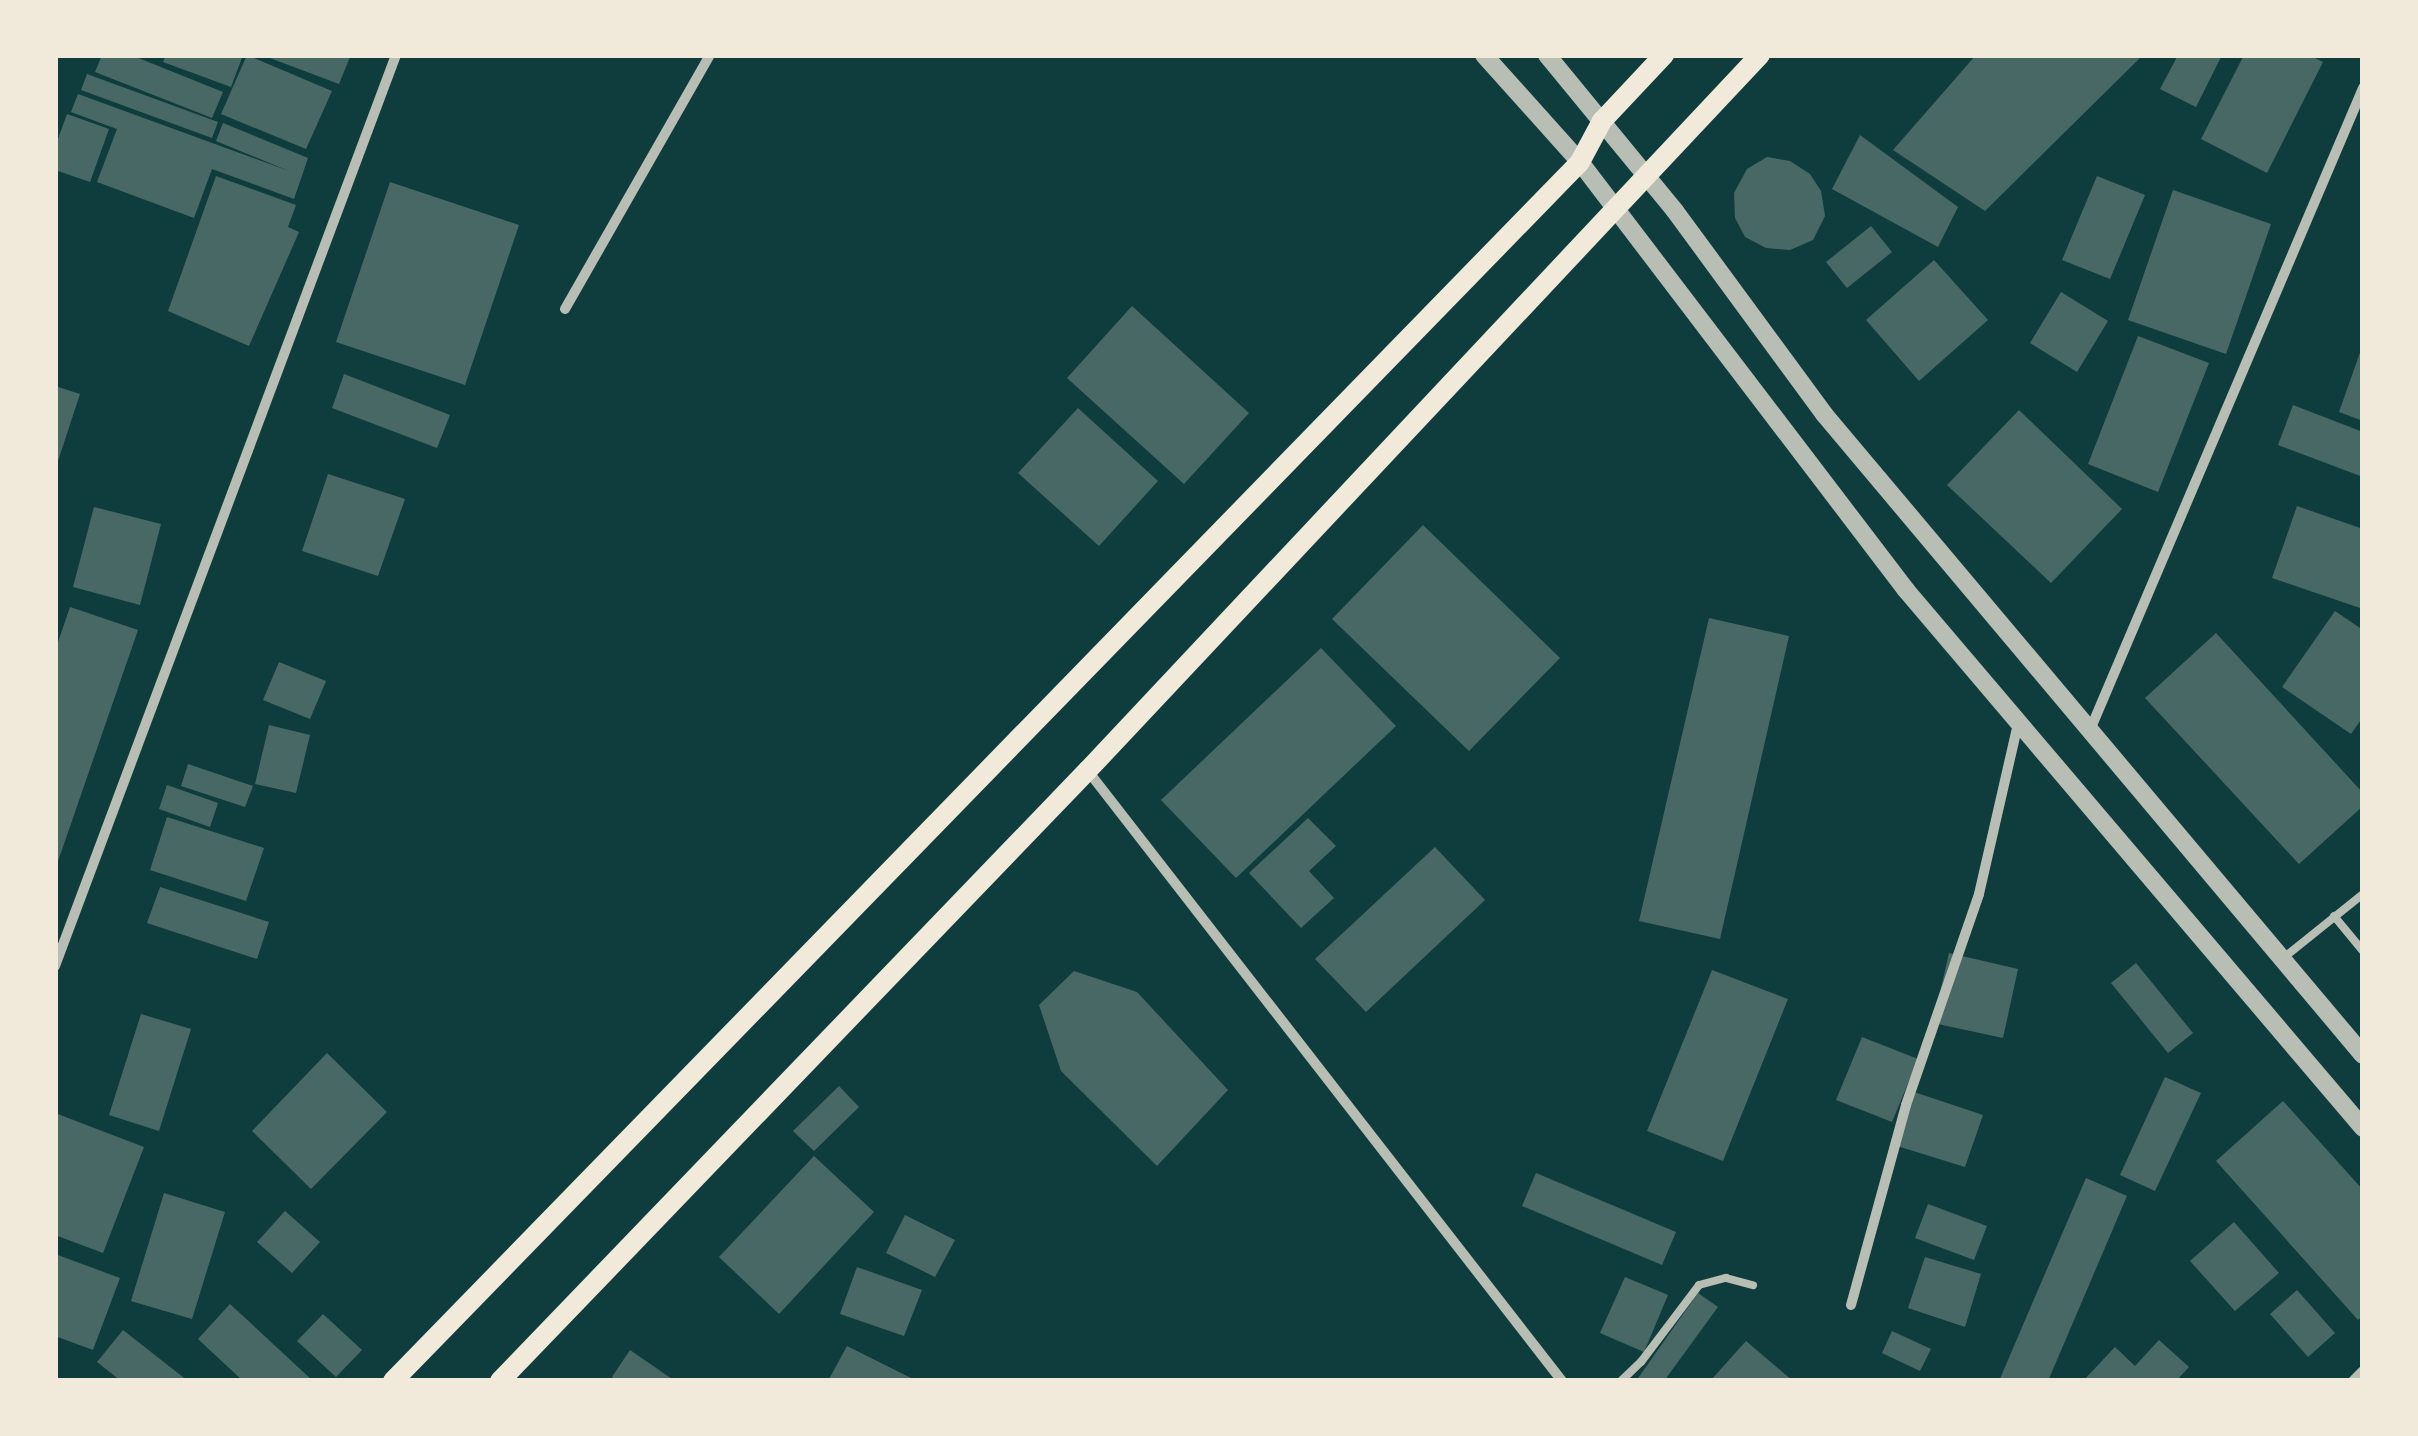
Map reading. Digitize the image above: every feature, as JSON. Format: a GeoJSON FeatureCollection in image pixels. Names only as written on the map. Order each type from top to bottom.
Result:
{"type":"FeatureCollection","features":[{"type":"Feature","properties":{"kind":"main road"},"geometry":{"type":"LineString","coordinates":[[393,1381],[1580,162],[1602,121],[1664,55]]}},
{"type":"Feature","properties":{"kind":"main road"},"geometry":{"type":"LineString","coordinates":[[500,1381],[1088,770],[1760,55]]}},
{"type":"Feature","properties":{"kind":"street"},"geometry":{"type":"LineString","coordinates":[[55,966],[396,55]]}},
{"type":"Feature","properties":{"kind":"street"},"geometry":{"type":"LineString","coordinates":[[565,309],[710,55]]}},
{"type":"Feature","properties":{"kind":"street"},"geometry":{"type":"LineString","coordinates":[[1484,55],[1580,162],[1906,590],[2363,1128]]}},
{"type":"Feature","properties":{"kind":"street"},"geometry":{"type":"LineString","coordinates":[[1546,55],[1646,174],[1824,414],[2363,1055]]}},
{"type":"Feature","properties":{"kind":"street"},"geometry":{"type":"LineString","coordinates":[[2090,730],[2363,88]]}},
{"type":"Feature","properties":{"kind":"street"},"geometry":{"type":"LineString","coordinates":[[1851,1306],[1906,1106],[1979,894],[2019,719]]}},
{"type":"Feature","properties":{"kind":"street"},"geometry":{"type":"LineString","coordinates":[[1088,770],[1562,1381]]}},
{"type":"Feature","properties":{"kind":"street"},"geometry":{"type":"LineString","coordinates":[[2353,1381],[2363,1371]]}},
{"type":"Feature","properties":{"kind":"lane"},"geometry":{"type":"LineString","coordinates":[[2282,959],[2363,894]]}},
{"type":"Feature","properties":{"kind":"lane"},"geometry":{"type":"LineString","coordinates":[[2334,916],[2363,952]]}},
{"type":"Feature","properties":{"kind":"lane"},"geometry":{"type":"LineString","coordinates":[[1622,1381],[1642,1362],[1700,1285],[1726,1278],[1753,1286]]}},
{"type":"Feature","properties":{"kind":"building"},"geometry":{"type":"Polygon","coordinates":[[[102,55],[131,55],[223,92],[212,118],[95,72],[102,55]]]}},
{"type":"Feature","properties":{"kind":"building"},"geometry":{"type":"Polygon","coordinates":[[[166,55],[243,55],[231,87],[163,62],[166,55]]]}},
{"type":"Feature","properties":{"kind":"building"},"geometry":{"type":"Polygon","coordinates":[[[247,55],[332,91],[306,149],[221,114],[247,55]]]}},
{"type":"Feature","properties":{"kind":"building"},"geometry":{"type":"Polygon","coordinates":[[[262,55],[344,55],[350,57],[339,84],[262,55]]]}},
{"type":"Feature","properties":{"kind":"building"},"geometry":{"type":"Polygon","coordinates":[[[1976,55],[2143,55],[1985,211],[1893,150],[1976,55]]]}},
{"type":"Feature","properties":{"kind":"building"},"geometry":{"type":"Polygon","coordinates":[[[2178,55],[2222,55],[2196,107],[2160,89],[2178,55]]]}},
{"type":"Feature","properties":{"kind":"building"},"geometry":{"type":"Polygon","coordinates":[[[2244,55],[2309,55],[2323,62],[2267,173],[2201,139],[2244,55]]]}},
{"type":"Feature","properties":{"kind":"building"},"geometry":{"type":"Polygon","coordinates":[[[87,74],[218,122],[212,138],[81,90],[87,74]]]}},
{"type":"Feature","properties":{"kind":"building"},"geometry":{"type":"Polygon","coordinates":[[[78,94],[289,171],[216,141],[223,123],[308,158],[294,199],[212,169],[194,218],[97,182],[117,129],[71,112],[78,94]]]}},
{"type":"Feature","properties":{"kind":"building"},"geometry":{"type":"Polygon","coordinates":[[[67,114],[109,129],[90,182],[55,170],[55,147],[67,114]]]}},
{"type":"Feature","properties":{"kind":"building"},"geometry":{"type":"Polygon","coordinates":[[[1860,135],[1958,207],[1938,247],[1832,189],[1860,135]]]}},
{"type":"Feature","properties":{"kind":"building"},"geometry":{"type":"Polygon","coordinates":[[[1767,157],[1790,161],[1810,174],[1821,191],[1825,216],[1813,240],[1790,250],[1766,248],[1745,237],[1735,218],[1734,193],[1747,169],[1767,157]]]}},
{"type":"Feature","properties":{"kind":"building"},"geometry":{"type":"Polygon","coordinates":[[[216,176],[296,205],[288,227],[299,232],[249,346],[168,311],[216,176]]]}},
{"type":"Feature","properties":{"kind":"building"},"geometry":{"type":"Polygon","coordinates":[[[2097,176],[2145,195],[2110,279],[2062,260],[2097,176]]]}},
{"type":"Feature","properties":{"kind":"building"},"geometry":{"type":"Polygon","coordinates":[[[390,182],[519,225],[465,385],[336,342],[390,182]]]}},
{"type":"Feature","properties":{"kind":"building"},"geometry":{"type":"Polygon","coordinates":[[[2173,190],[2271,224],[2226,354],[2128,320],[2173,190]]]}},
{"type":"Feature","properties":{"kind":"building"},"geometry":{"type":"Polygon","coordinates":[[[1871,226],[1892,252],[1847,288],[1826,262],[1871,226]]]}},
{"type":"Feature","properties":{"kind":"building"},"geometry":{"type":"Polygon","coordinates":[[[1934,260],[1988,320],[1919,381],[1866,320],[1934,260]]]}},
{"type":"Feature","properties":{"kind":"building"},"geometry":{"type":"Polygon","coordinates":[[[2061,292],[2108,321],[2077,372],[2030,343],[2061,292]]]}},
{"type":"Feature","properties":{"kind":"building"},"geometry":{"type":"Polygon","coordinates":[[[1132,306],[1249,413],[1184,484],[1067,378],[1132,306]]]}},
{"type":"Feature","properties":{"kind":"building"},"geometry":{"type":"Polygon","coordinates":[[[2138,336],[2209,363],[2158,492],[2088,464],[2138,336]]]}},
{"type":"Feature","properties":{"kind":"building"},"geometry":{"type":"Polygon","coordinates":[[[2363,347],[2363,421],[2339,412],[2363,347]]]}},
{"type":"Feature","properties":{"kind":"building"},"geometry":{"type":"Polygon","coordinates":[[[344,374],[450,415],[437,448],[332,408],[344,374]]]}},
{"type":"Feature","properties":{"kind":"building"},"geometry":{"type":"Polygon","coordinates":[[[55,386],[80,394],[56,467],[55,467],[55,386]]]}},
{"type":"Feature","properties":{"kind":"building"},"geometry":{"type":"Polygon","coordinates":[[[2293,405],[2363,432],[2363,477],[2278,445],[2293,405]]]}},
{"type":"Feature","properties":{"kind":"building"},"geometry":{"type":"Polygon","coordinates":[[[1078,408],[1158,481],[1099,546],[1018,473],[1078,408]]]}},
{"type":"Feature","properties":{"kind":"building"},"geometry":{"type":"Polygon","coordinates":[[[2019,410],[2122,509],[2051,583],[1947,485],[2019,410]]]}},
{"type":"Feature","properties":{"kind":"building"},"geometry":{"type":"Polygon","coordinates":[[[328,474],[405,499],[378,576],[302,551],[328,474]]]}},
{"type":"Feature","properties":{"kind":"building"},"geometry":{"type":"Polygon","coordinates":[[[2297,506],[2363,529],[2363,609],[2272,578],[2297,506]]]}},
{"type":"Feature","properties":{"kind":"building"},"geometry":{"type":"Polygon","coordinates":[[[94,507],[161,524],[140,605],[73,587],[94,507]]]}},
{"type":"Feature","properties":{"kind":"building"},"geometry":{"type":"Polygon","coordinates":[[[1423,525],[1560,658],[1469,751],[1332,619],[1423,525]]]}},
{"type":"Feature","properties":{"kind":"building"},"geometry":{"type":"Polygon","coordinates":[[[70,607],[138,630],[56,867],[55,651],[70,607]]]}},
{"type":"Feature","properties":{"kind":"building"},"geometry":{"type":"Polygon","coordinates":[[[2335,611],[2363,630],[2363,717],[2351,734],[2282,687],[2335,611]]]}},
{"type":"Feature","properties":{"kind":"building"},"geometry":{"type":"Polygon","coordinates":[[[1709,618],[1789,636],[1720,939],[1639,921],[1709,618]]]}},
{"type":"Feature","properties":{"kind":"building"},"geometry":{"type":"Polygon","coordinates":[[[2216,633],[2363,793],[2363,806],[2299,864],[2145,698],[2216,633]]]}},
{"type":"Feature","properties":{"kind":"building"},"geometry":{"type":"Polygon","coordinates":[[[1321,648],[1396,726],[1236,878],[1161,800],[1321,648]]]}},
{"type":"Feature","properties":{"kind":"building"},"geometry":{"type":"Polygon","coordinates":[[[279,662],[326,681],[310,719],[263,700],[279,662]]]}},
{"type":"Feature","properties":{"kind":"building"},"geometry":{"type":"Polygon","coordinates":[[[269,725],[310,735],[296,793],[255,784],[269,725]]]}},
{"type":"Feature","properties":{"kind":"building"},"geometry":{"type":"Polygon","coordinates":[[[188,764],[253,786],[245,807],[181,786],[188,764]]]}},
{"type":"Feature","properties":{"kind":"building"},"geometry":{"type":"Polygon","coordinates":[[[167,785],[218,803],[210,827],[159,809],[167,785]]]}},
{"type":"Feature","properties":{"kind":"building"},"geometry":{"type":"Polygon","coordinates":[[[167,817],[264,848],[246,901],[150,870],[167,817]]]}},
{"type":"Feature","properties":{"kind":"building"},"geometry":{"type":"Polygon","coordinates":[[[1308,818],[1336,846],[1309,871],[1334,898],[1301,928],[1249,873],[1308,818]]]}},
{"type":"Feature","properties":{"kind":"building"},"geometry":{"type":"Polygon","coordinates":[[[1435,847],[1485,900],[1366,1012],[1315,959],[1435,847]]]}},
{"type":"Feature","properties":{"kind":"building"},"geometry":{"type":"Polygon","coordinates":[[[160,887],[269,922],[257,959],[147,923],[160,887]]]}},
{"type":"Feature","properties":{"kind":"building"},"geometry":{"type":"Polygon","coordinates":[[[1949,953],[2018,969],[2003,1038],[1933,1023],[1949,953]]]}},
{"type":"Feature","properties":{"kind":"building"},"geometry":{"type":"Polygon","coordinates":[[[2136,963],[2193,1033],[2168,1053],[2111,983],[2136,963]]]}},
{"type":"Feature","properties":{"kind":"building"},"geometry":{"type":"Polygon","coordinates":[[[1712,970],[1788,999],[1723,1161],[1647,1131],[1712,970]]]}},
{"type":"Feature","properties":{"kind":"building"},"geometry":{"type":"Polygon","coordinates":[[[1074,971],[1137,992],[1228,1090],[1157,1166],[1061,1071],[1039,1005],[1074,971]]]}},
{"type":"Feature","properties":{"kind":"building"},"geometry":{"type":"Polygon","coordinates":[[[141,1014],[191,1029],[159,1131],[109,1115],[141,1014]]]}},
{"type":"Feature","properties":{"kind":"building"},"geometry":{"type":"Polygon","coordinates":[[[1862,1037],[1918,1059],[1892,1122],[1836,1100],[1862,1037]]]}},
{"type":"Feature","properties":{"kind":"building"},"geometry":{"type":"Polygon","coordinates":[[[327,1053],[387,1112],[311,1189],[252,1131],[327,1053]]]}},
{"type":"Feature","properties":{"kind":"building"},"geometry":{"type":"Polygon","coordinates":[[[2165,1077],[2201,1093],[2155,1191],[2120,1175],[2165,1077]]]}},
{"type":"Feature","properties":{"kind":"building"},"geometry":{"type":"Polygon","coordinates":[[[839,1086],[859,1107],[814,1151],[793,1131],[839,1086]]]}},
{"type":"Feature","properties":{"kind":"building"},"geometry":{"type":"Polygon","coordinates":[[[1911,1091],[1983,1115],[1965,1167],[1894,1145],[1911,1091]]]}},
{"type":"Feature","properties":{"kind":"building"},"geometry":{"type":"Polygon","coordinates":[[[2283,1101],[2363,1190],[2363,1315],[2358,1320],[2216,1161],[2283,1101]]]}},
{"type":"Feature","properties":{"kind":"building"},"geometry":{"type":"Polygon","coordinates":[[[55,1113],[144,1147],[103,1253],[55,1235],[55,1113]]]}},
{"type":"Feature","properties":{"kind":"building"},"geometry":{"type":"Polygon","coordinates":[[[814,1156],[874,1212],[779,1314],[719,1257],[814,1156]]]}},
{"type":"Feature","properties":{"kind":"building"},"geometry":{"type":"Polygon","coordinates":[[[1536,1173],[1676,1232],[1662,1265],[1522,1206],[1536,1173]]]}},
{"type":"Feature","properties":{"kind":"building"},"geometry":{"type":"Polygon","coordinates":[[[2086,1178],[2127,1196],[2048,1381],[1999,1381],[2086,1178]]]}},
{"type":"Feature","properties":{"kind":"building"},"geometry":{"type":"Polygon","coordinates":[[[164,1193],[225,1212],[192,1319],[131,1301],[164,1193]]]}},
{"type":"Feature","properties":{"kind":"building"},"geometry":{"type":"Polygon","coordinates":[[[1928,1204],[1987,1226],[1974,1260],[1915,1238],[1928,1204]]]}},
{"type":"Feature","properties":{"kind":"building"},"geometry":{"type":"Polygon","coordinates":[[[285,1211],[320,1242],[292,1273],[257,1242],[285,1211]]]}},
{"type":"Feature","properties":{"kind":"building"},"geometry":{"type":"Polygon","coordinates":[[[905,1215],[955,1240],[935,1277],[886,1253],[905,1215]]]}},
{"type":"Feature","properties":{"kind":"building"},"geometry":{"type":"Polygon","coordinates":[[[2234,1222],[2279,1273],[2235,1311],[2190,1261],[2234,1222]]]}},
{"type":"Feature","properties":{"kind":"building"},"geometry":{"type":"Polygon","coordinates":[[[55,1254],[120,1278],[93,1350],[55,1336],[55,1254]]]}},
{"type":"Feature","properties":{"kind":"building"},"geometry":{"type":"Polygon","coordinates":[[[1925,1257],[1981,1274],[1965,1327],[1908,1308],[1925,1257]]]}},
{"type":"Feature","properties":{"kind":"building"},"geometry":{"type":"Polygon","coordinates":[[[857,1267],[922,1290],[904,1336],[840,1314],[857,1267]]]}},
{"type":"Feature","properties":{"kind":"building"},"geometry":{"type":"Polygon","coordinates":[[[1625,1277],[1668,1295],[1644,1352],[1600,1333],[1625,1277]]]}},
{"type":"Feature","properties":{"kind":"building"},"geometry":{"type":"Polygon","coordinates":[[[2297,1290],[2335,1333],[2308,1357],[2270,1314],[2297,1290]]]}},
{"type":"Feature","properties":{"kind":"building"},"geometry":{"type":"Polygon","coordinates":[[[1698,1293],[1718,1307],[1664,1381],[1636,1381],[1698,1293]]]}},
{"type":"Feature","properties":{"kind":"building"},"geometry":{"type":"Polygon","coordinates":[[[230,1304],[313,1381],[243,1381],[198,1339],[230,1304]]]}},
{"type":"Feature","properties":{"kind":"building"},"geometry":{"type":"Polygon","coordinates":[[[323,1314],[362,1350],[336,1377],[297,1341],[323,1314]]]}},
{"type":"Feature","properties":{"kind":"building"},"geometry":{"type":"Polygon","coordinates":[[[123,1330],[188,1381],[121,1381],[97,1362],[123,1330]]]}},
{"type":"Feature","properties":{"kind":"building"},"geometry":{"type":"Polygon","coordinates":[[[1892,1331],[1931,1349],[1920,1371],[1882,1353],[1892,1331]]]}},
{"type":"Feature","properties":{"kind":"building"},"geometry":{"type":"Polygon","coordinates":[[[2159,1340],[2189,1367],[2176,1381],[2083,1381],[2115,1347],[2135,1366],[2159,1340]]]}},
{"type":"Feature","properties":{"kind":"building"},"geometry":{"type":"Polygon","coordinates":[[[1746,1341],[1793,1381],[1712,1379],[1746,1341]]]}},
{"type":"Feature","properties":{"kind":"building"},"geometry":{"type":"Polygon","coordinates":[[[847,1346],[917,1381],[828,1381],[847,1346]]]}},
{"type":"Feature","properties":{"kind":"building"},"geometry":{"type":"Polygon","coordinates":[[[630,1350],[675,1381],[617,1381],[612,1377],[630,1350]]]}}]}
